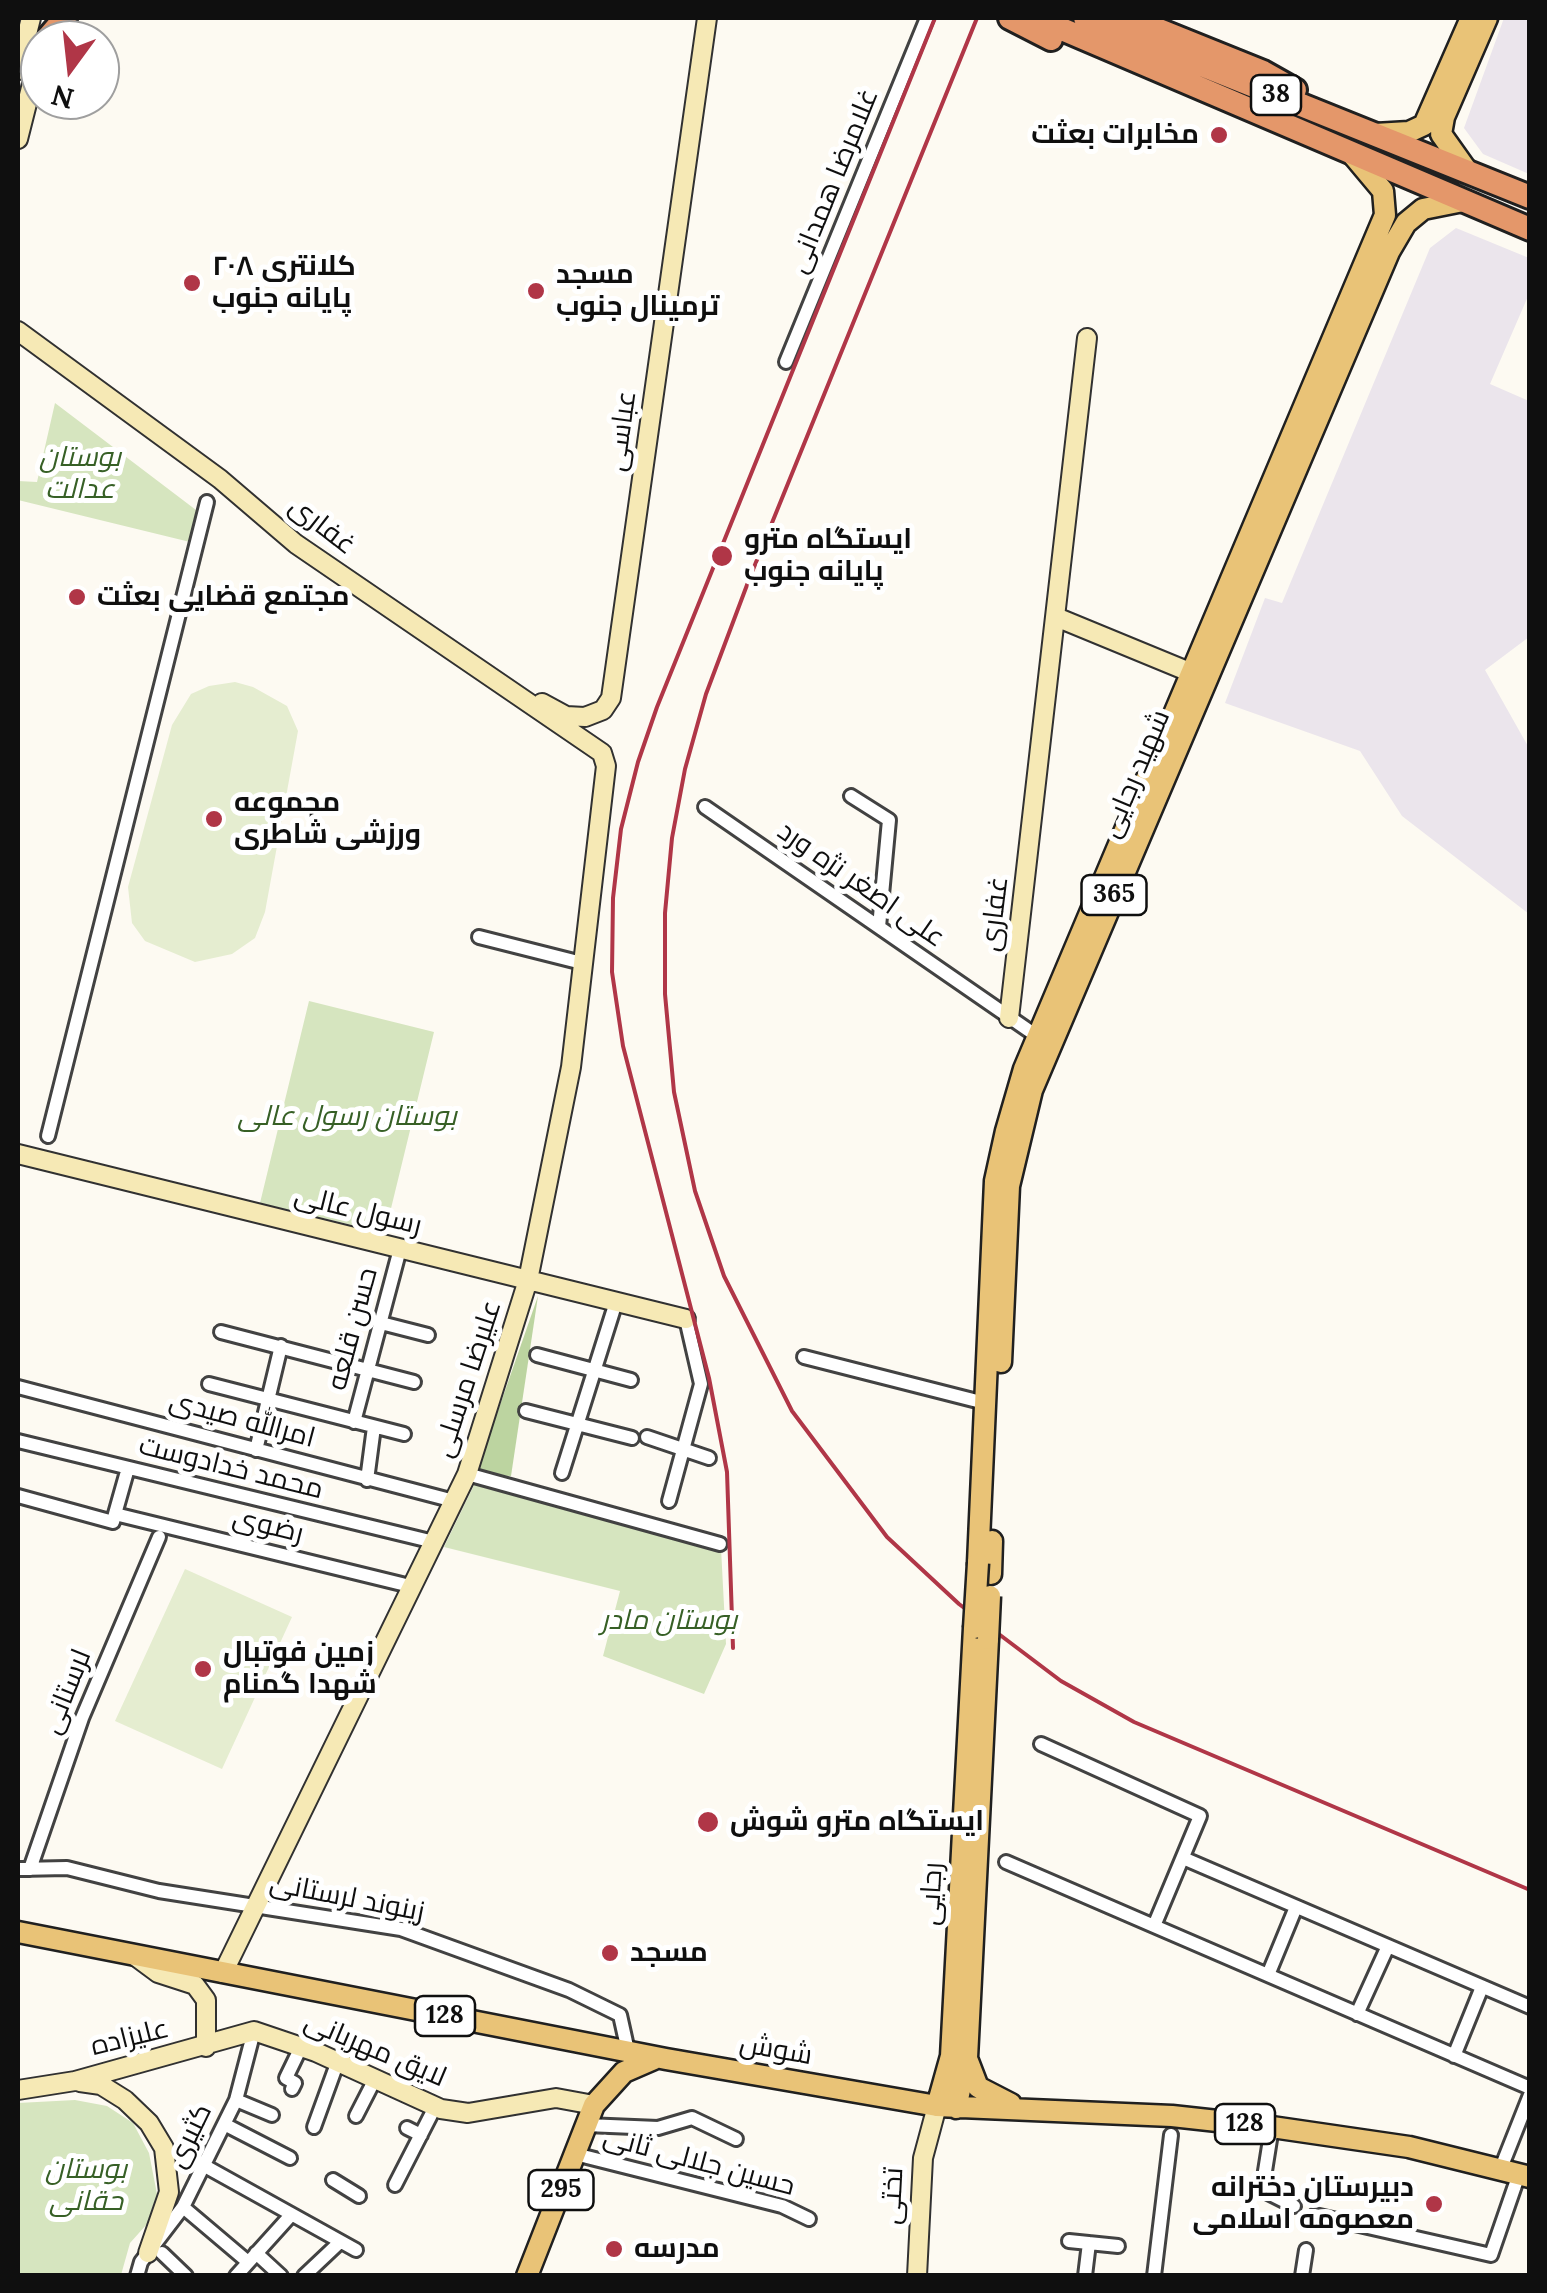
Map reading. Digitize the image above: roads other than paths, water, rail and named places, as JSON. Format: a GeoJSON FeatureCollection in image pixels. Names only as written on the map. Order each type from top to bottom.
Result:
{"type":"FeatureCollection","features":[{"type":"Feature","properties":{"kind":"highway"},"geometry":{"type":"LineString","coordinates":[[1010,18],[1254,124],[1356,159]]}},
{"type":"Feature","properties":{"kind":"highway","name":"38"},"geometry":{"type":"LineString","coordinates":[[1036,18],[1356,159],[1530,229]]}},
{"type":"Feature","properties":{"kind":"highway","name":"38"},"geometry":{"type":"LineString","coordinates":[[1084,18],[1530,197]]}},
{"type":"Feature","properties":{"kind":"highway"},"geometry":{"type":"LineString","coordinates":[[1128,18],[1264,72],[1372,134]]}},
{"type":"Feature","properties":{"kind":"main road"},"geometry":{"type":"LineString","coordinates":[[1468,172],[1442,134],[1438,114],[1471,18]]}},
{"type":"Feature","properties":{"kind":"main road"},"geometry":{"type":"LineString","coordinates":[[1372,134],[1409,132],[1438,114],[1487,18]]}},
{"type":"Feature","properties":{"kind":"main road","name":"365"},"geometry":{"type":"LineString","coordinates":[[1356,159],[1386,200],[1381,248]]}},
{"type":"Feature","properties":{"kind":"main road","name":"365"},"geometry":{"type":"LineString","coordinates":[[1381,248],[1423,208],[1464,201]]}},
{"type":"Feature","properties":{"kind":"main road","name":"شهید رجایی"},"geometry":{"type":"LineString","coordinates":[[984,1569],[1009,1186],[1044,1042],[1192,673],[1381,248]]}},
{"type":"Feature","properties":{"kind":"main road","name":"شهید رجایی"},"geometry":{"type":"LineString","coordinates":[[984,1569],[985,1403],[995,1182],[1019,1085],[1044,1042],[1381,248]]}},
{"type":"Feature","properties":{"kind":"main road","name":"رجایی"},"geometry":{"type":"LineString","coordinates":[[967,2058],[984,1569]]}},
{"type":"Feature","properties":{"kind":"main road","name":"رجایی"},"geometry":{"type":"LineString","coordinates":[[954,2081],[951,2056],[981,1633]]}},
{"type":"Feature","properties":{"kind":"main road","name":"شوش"},"geometry":{"type":"LineString","coordinates":[[18,1932],[941,2112],[1027,2110],[1172,2116],[1272,2126],[1409,2148],[1516,2173]]}},
{"type":"Feature","properties":{"kind":"main road","name":"365"},"geometry":{"type":"LineString","coordinates":[[941,2112],[967,2058]]}},
{"type":"Feature","properties":{"kind":"main road"},"geometry":{"type":"LineString","coordinates":[[967,2058],[978,2087],[1027,2110]]}},
{"type":"Feature","properties":{"kind":"main road","name":"295"},"geometry":{"type":"LineString","coordinates":[[527,2276],[590,2115],[634,2064],[666,2059]]}},
{"type":"Feature","properties":{"kind":"street"},"geometry":{"type":"LineString","coordinates":[[18,70],[31,18]]}},
{"type":"Feature","properties":{"kind":"street","name":"عباسی"},"geometry":{"type":"LineString","coordinates":[[476,668],[566,716],[597,714],[611,698],[707,18]]}},
{"type":"Feature","properties":{"kind":"street","name":"غلامرضا همدانی"},"geometry":{"type":"LineString","coordinates":[[786,362],[927,18]]}},
{"type":"Feature","properties":{"kind":"street","name":"غفاری"},"geometry":{"type":"LineString","coordinates":[[18,331],[220,479],[296,544],[602,754]]}},
{"type":"Feature","properties":{"kind":"street","name":"غفاری"},"geometry":{"type":"LineString","coordinates":[[1008,1018],[1087,338]]}},
{"type":"Feature","properties":{"kind":"street"},"geometry":{"type":"LineString","coordinates":[[48,1136],[207,502]]}},
{"type":"Feature","properties":{"kind":"street"},"geometry":{"type":"LineString","coordinates":[[1056,617],[1192,673]]}},
{"type":"Feature","properties":{"kind":"street","name":"علیرضا مرسلی"},"geometry":{"type":"LineString","coordinates":[[223,1973],[454,1502],[528,1280],[570,1067],[602,810],[606,766],[602,754]]}},
{"type":"Feature","properties":{"kind":"street"},"geometry":{"type":"LineString","coordinates":[[850,796],[888,820],[878,927]]}},
{"type":"Feature","properties":{"kind":"street","name":"علی اصغر نژه ورد"},"geometry":{"type":"LineString","coordinates":[[705,807],[1044,1042]]}},
{"type":"Feature","properties":{"kind":"street"},"geometry":{"type":"LineString","coordinates":[[479,937],[582,963]]}},
{"type":"Feature","properties":{"kind":"street","name":"رسول عالی"},"geometry":{"type":"LineString","coordinates":[[18,1154],[686,1319]]}},
{"type":"Feature","properties":{"kind":"street","name":"حسن قلعه"},"geometry":{"type":"LineString","coordinates":[[354,1422],[400,1249]]}},
{"type":"Feature","properties":{"kind":"street"},"geometry":{"type":"LineString","coordinates":[[562,1473],[616,1302]]}},
{"type":"Feature","properties":{"kind":"street"},"geometry":{"type":"LineString","coordinates":[[669,1501],[700,1384],[686,1319]]}},
{"type":"Feature","properties":{"kind":"street"},"geometry":{"type":"LineString","coordinates":[[381,1323],[428,1335]]}},
{"type":"Feature","properties":{"kind":"street"},"geometry":{"type":"LineString","coordinates":[[221,1332],[414,1382]]}},
{"type":"Feature","properties":{"kind":"street"},"geometry":{"type":"LineString","coordinates":[[256,1450],[282,1346]]}},
{"type":"Feature","properties":{"kind":"street"},"geometry":{"type":"LineString","coordinates":[[537,1355],[631,1380]]}},
{"type":"Feature","properties":{"kind":"street"},"geometry":{"type":"LineString","coordinates":[[804,1357],[985,1403]]}},
{"type":"Feature","properties":{"kind":"street"},"geometry":{"type":"LineString","coordinates":[[209,1384],[404,1434]]}},
{"type":"Feature","properties":{"kind":"street","name":"امرالله صیدی"},"geometry":{"type":"LineString","coordinates":[[18,1387],[454,1502]]}},
{"type":"Feature","properties":{"kind":"street"},"geometry":{"type":"LineString","coordinates":[[526,1411],[632,1438]]}},
{"type":"Feature","properties":{"kind":"street"},"geometry":{"type":"LineString","coordinates":[[368,1480],[374,1427]]}},
{"type":"Feature","properties":{"kind":"street"},"geometry":{"type":"LineString","coordinates":[[647,1438],[709,1458]]}},
{"type":"Feature","properties":{"kind":"street","name":"محمد خدادوست"},"geometry":{"type":"LineString","coordinates":[[18,1441],[434,1542]]}},
{"type":"Feature","properties":{"kind":"street"},"geometry":{"type":"LineString","coordinates":[[115,1514],[128,1468]]}},
{"type":"Feature","properties":{"kind":"street"},"geometry":{"type":"LineString","coordinates":[[466,1474],[720,1544]]}},
{"type":"Feature","properties":{"kind":"street","name":"رضوی"},"geometry":{"type":"LineString","coordinates":[[18,1496],[113,1522],[115,1514],[410,1586]]}},
{"type":"Feature","properties":{"kind":"street","name":"لرستانی"},"geometry":{"type":"LineString","coordinates":[[24,1869],[158,1537]]}},
{"type":"Feature","properties":{"kind":"street"},"geometry":{"type":"LineString","coordinates":[[1041,1744],[1200,1816],[1154,1926]]}},
{"type":"Feature","properties":{"kind":"street"},"geometry":{"type":"LineString","coordinates":[[1182,1858],[1530,2007]]}},
{"type":"Feature","properties":{"kind":"street"},"geometry":{"type":"LineString","coordinates":[[1006,1862],[1530,2092],[1516,2173],[1491,2255],[1316,2215]]}},
{"type":"Feature","properties":{"kind":"street","name":"زینوند لرستانی"},"geometry":{"type":"LineString","coordinates":[[24,1869],[67,1868],[159,1891],[401,1929],[569,1990],[620,2015],[628,2051]]}},
{"type":"Feature","properties":{"kind":"street"},"geometry":{"type":"LineString","coordinates":[[1268,1976],[1296,1907]]}},
{"type":"Feature","properties":{"kind":"street"},"geometry":{"type":"LineString","coordinates":[[1357,2014],[1388,1946]]}},
{"type":"Feature","properties":{"kind":"street"},"geometry":{"type":"LineString","coordinates":[[136,1956],[158,1973],[195,1984],[206,2000],[206,2048]]}},
{"type":"Feature","properties":{"kind":"street"},"geometry":{"type":"LineString","coordinates":[[1454,2056],[1482,1987]]}},
{"type":"Feature","properties":{"kind":"street","name":"علیزاده"},"geometry":{"type":"LineString","coordinates":[[18,2090],[74,2081],[206,2048],[254,2031]]}},
{"type":"Feature","properties":{"kind":"street","name":"لایق مهربانی"},"geometry":{"type":"LineString","coordinates":[[254,2031],[338,2061],[435,2106],[468,2113],[556,2098],[590,2115]]}},
{"type":"Feature","properties":{"kind":"street","name":"کثیری"},"geometry":{"type":"LineString","coordinates":[[138,2276],[183,2207],[236,2100],[254,2031]]}},
{"type":"Feature","properties":{"kind":"street"},"geometry":{"type":"LineString","coordinates":[[292,2089],[295,2083],[286,2078],[302,2047]]}},
{"type":"Feature","properties":{"kind":"street"},"geometry":{"type":"LineString","coordinates":[[314,2127],[338,2061]]}},
{"type":"Feature","properties":{"kind":"street"},"geometry":{"type":"LineString","coordinates":[[356,2116],[375,2078]]}},
{"type":"Feature","properties":{"kind":"street"},"geometry":{"type":"LineString","coordinates":[[74,2081],[101,2086],[125,2100],[149,2122],[164,2148],[169,2192],[155,2253],[186,2276]]}},
{"type":"Feature","properties":{"kind":"street"},"geometry":{"type":"LineString","coordinates":[[236,2100],[272,2115]]}},
{"type":"Feature","properties":{"kind":"street"},"geometry":{"type":"LineString","coordinates":[[396,2185],[435,2106]]}},
{"type":"Feature","properties":{"kind":"street","name":"تختی"},"geometry":{"type":"LineString","coordinates":[[916,2276],[922,2158],[941,2112]]}},
{"type":"Feature","properties":{"kind":"street"},"geometry":{"type":"LineString","coordinates":[[590,2115],[658,2128],[692,2118],[736,2139]]}},
{"type":"Feature","properties":{"kind":"street"},"geometry":{"type":"LineString","coordinates":[[224,2124],[290,2158]]}},
{"type":"Feature","properties":{"kind":"street"},"geometry":{"type":"LineString","coordinates":[[1272,2126],[1262,2190],[1294,2206]]}},
{"type":"Feature","properties":{"kind":"street"},"geometry":{"type":"LineString","coordinates":[[407,2128],[421,2135]]}},
{"type":"Feature","properties":{"kind":"street"},"geometry":{"type":"LineString","coordinates":[[1154,2276],[1171,2135]]}},
{"type":"Feature","properties":{"kind":"street","name":"حسین جلالی ثانی"},"geometry":{"type":"LineString","coordinates":[[575,2154],[782,2206],[809,2220]]}},
{"type":"Feature","properties":{"kind":"street"},"geometry":{"type":"LineString","coordinates":[[203,2165],[356,2250]]}},
{"type":"Feature","properties":{"kind":"street"},"geometry":{"type":"LineString","coordinates":[[333,2180],[359,2196]]}},
{"type":"Feature","properties":{"kind":"street"},"geometry":{"type":"LineString","coordinates":[[183,2207],[246,2267],[282,2276]]}},
{"type":"Feature","properties":{"kind":"street"},"geometry":{"type":"LineString","coordinates":[[246,2267],[291,2214]]}},
{"type":"Feature","properties":{"kind":"street"},"geometry":{"type":"LineString","coordinates":[[1069,2241],[1118,2246]]}},
{"type":"Feature","properties":{"kind":"street"},"geometry":{"type":"LineString","coordinates":[[304,2276],[340,2242]]}},
{"type":"Feature","properties":{"kind":"street"},"geometry":{"type":"LineString","coordinates":[[1086,2276],[1090,2243]]}},
{"type":"Feature","properties":{"kind":"street"},"geometry":{"type":"LineString","coordinates":[[1302,2276],[1306,2250]]}},
{"type":"Feature","properties":{"kind":"railway"},"geometry":{"type":"LineString","coordinates":[[733,1648],[727,1472],[709,1378],[623,1046],[612,972],[613,898],[621,829],[657,707],[935,18]]}},
{"type":"Feature","properties":{"kind":"railway"},"geometry":{"type":"LineString","coordinates":[[977,18],[750,577],[706,694],[685,769],[672,838],[665,913],[665,994],[674,1092],[695,1191],[724,1276],[792,1411],[887,1537],[959,1604],[1061,1681],[1134,1722],[1530,1890]]}},
{"type":"Feature","properties":{"kind":"place","name":"مخابرات بعثت"},"geometry":{"type":"Point","coordinates":[1219,135]}},
{"type":"Feature","properties":{"kind":"place","name":"کلانتری ۲۰۸ پایانه جنوب"},"geometry":{"type":"Point","coordinates":[192,283]}},
{"type":"Feature","properties":{"kind":"place","name":"مسجد ترمینال جنوب"},"geometry":{"type":"Point","coordinates":[536,291]}},
{"type":"Feature","properties":{"kind":"place","name":"ایستگاه مترو پایانه جنوب"},"geometry":{"type":"Point","coordinates":[722,556]}},
{"type":"Feature","properties":{"kind":"place","name":"مجتمع قضایی بعثت"},"geometry":{"type":"Point","coordinates":[77,597]}},
{"type":"Feature","properties":{"kind":"place","name":"مجموعه ورزشی شاطری"},"geometry":{"type":"Point","coordinates":[214,819]}},
{"type":"Feature","properties":{"kind":"place","name":"زمین فوتبال شهدا گمنام"},"geometry":{"type":"Point","coordinates":[203,1669]}},
{"type":"Feature","properties":{"kind":"place","name":"ایستگاه مترو شوش"},"geometry":{"type":"Point","coordinates":[708,1822]}},
{"type":"Feature","properties":{"kind":"place","name":"مسجد"},"geometry":{"type":"Point","coordinates":[610,1953]}},
{"type":"Feature","properties":{"kind":"place","name":"دبیرستان دخترانه معصومه اسلامی"},"geometry":{"type":"Point","coordinates":[1434,2204]}},
{"type":"Feature","properties":{"kind":"place","name":"مدرسه"},"geometry":{"type":"Point","coordinates":[614,2249]}},
{"type":"Feature","properties":{"kind":"park label","name":"بوستان عدالت"},"geometry":{"type":"Point","coordinates":[80,474]}},
{"type":"Feature","properties":{"kind":"park label","name":"بوستان رسول عالی"},"geometry":{"type":"Point","coordinates":[347,1117]}},
{"type":"Feature","properties":{"kind":"park label","name":"بوستان مادر"},"geometry":{"type":"Point","coordinates":[669,1621]}},
{"type":"Feature","properties":{"kind":"park label","name":"بوستان حقانی"},"geometry":{"type":"Point","coordinates":[86,2186]}}]}
